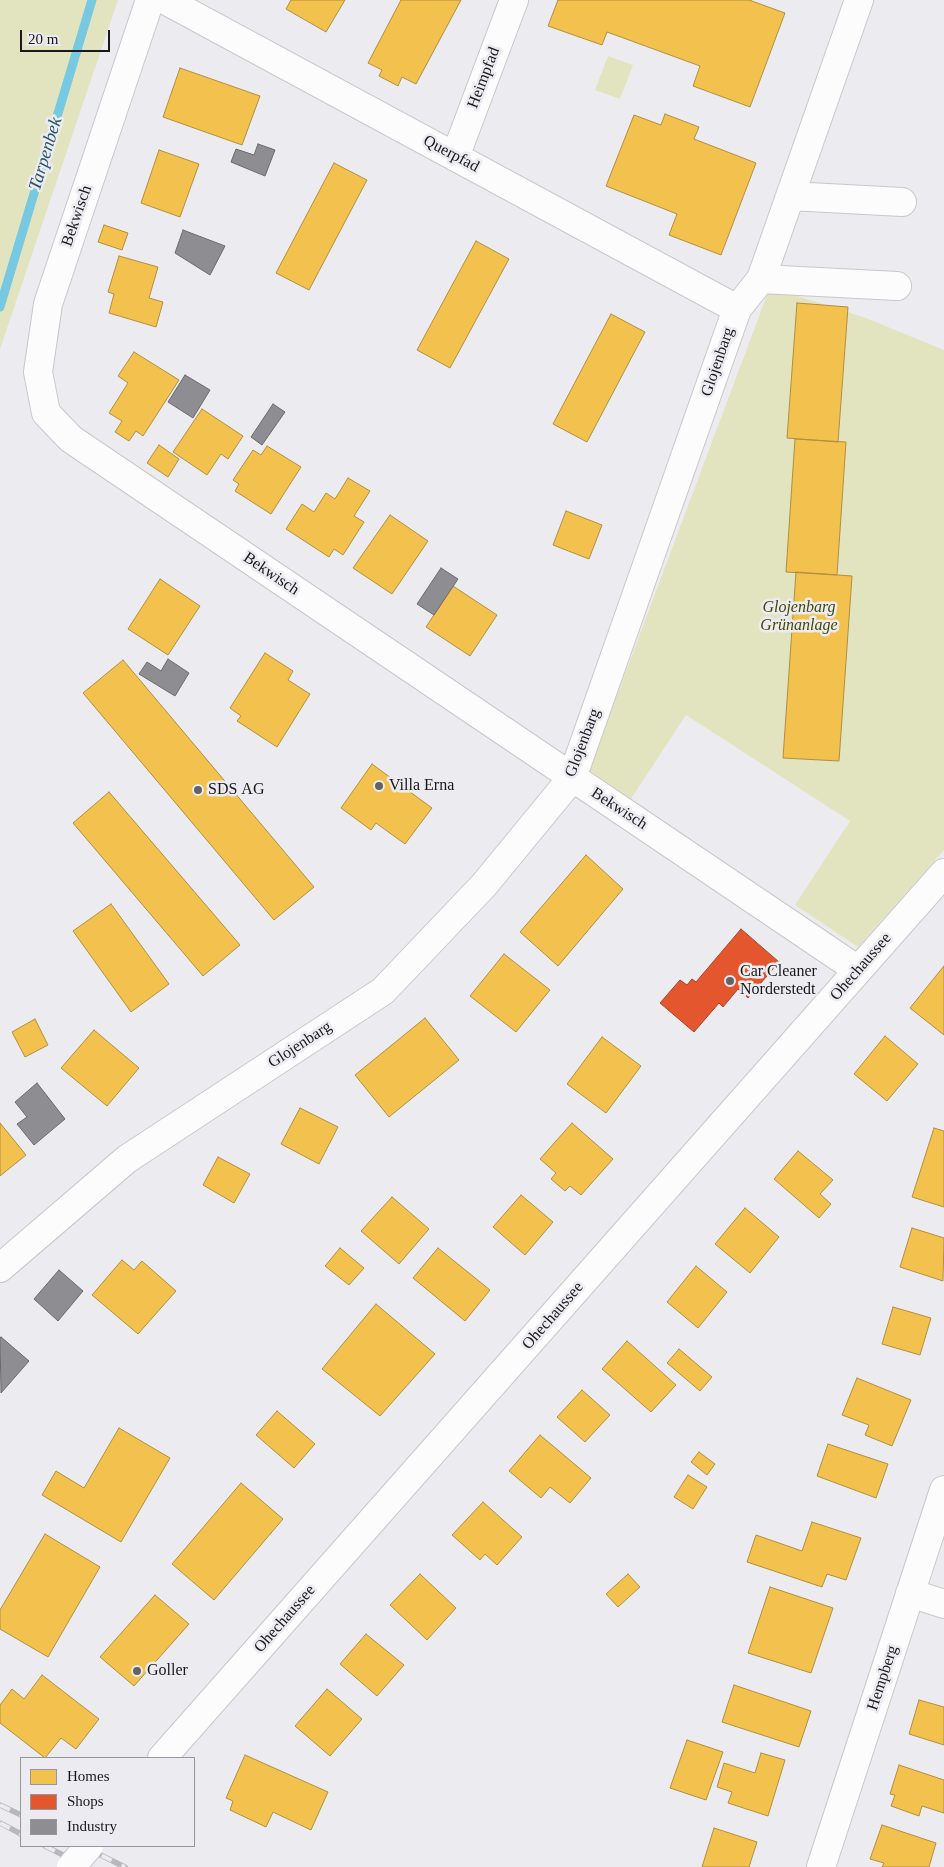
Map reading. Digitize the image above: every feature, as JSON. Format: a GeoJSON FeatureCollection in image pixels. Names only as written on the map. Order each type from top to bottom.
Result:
{"type":"FeatureCollection","features":[{"type":"Feature","properties":{"kind":"street","name":"Bekwisch"},"geometry":{"type":"LineString","coordinates":[[150,0],[48,304],[38,372],[46,413],[71,439],[858,970]]}},
{"type":"Feature","properties":{"kind":"street","name":"Querpfad"},"geometry":{"type":"LineString","coordinates":[[165,0],[737,309]]}},
{"type":"Feature","properties":{"kind":"street","name":"Heimpfad"},"geometry":{"type":"LineString","coordinates":[[455,157],[514,0]]}},
{"type":"Feature","properties":{"kind":"street","name":"Glojenbarg"},"geometry":{"type":"LineString","coordinates":[[0,1268],[127,1159],[383,991],[484,885],[572,778],[737,309],[761,279],[859,0]]}},
{"type":"Feature","properties":{"kind":"street"},"geometry":{"type":"LineString","coordinates":[[790,196],[902,202]]}},
{"type":"Feature","properties":{"kind":"street"},"geometry":{"type":"LineString","coordinates":[[761,279],[897,286]]}},
{"type":"Feature","properties":{"kind":"street","name":"Ohechaussee"},"geometry":{"type":"LineString","coordinates":[[163,1757],[944,873]]}},
{"type":"Feature","properties":{"kind":"street","name":"Hempberg"},"geometry":{"type":"LineString","coordinates":[[821,1867],[944,1490]]}},
{"type":"Feature","properties":{"kind":"street"},"geometry":{"type":"LineString","coordinates":[[910,1593],[944,1604]]}},
{"type":"Feature","properties":{"kind":"street"},"geometry":{"type":"LineString","coordinates":[[71,1867],[88,1847]]}},
{"type":"Feature","properties":{"kind":"green space"},"geometry":{"type":"Polygon","coordinates":[[[0,0],[118,0],[0,349],[0,0]]]}},
{"type":"Feature","properties":{"kind":"green space"},"geometry":{"type":"Polygon","coordinates":[[[608,56],[633,65],[620,99],[595,90],[608,56]]]}},
{"type":"Feature","properties":{"kind":"green space","name":"Glojenbarg Grünanlage"},"geometry":{"type":"Polygon","coordinates":[[[770,287],[866,318],[944,350],[944,850],[858,947],[795,905],[850,821],[686,715],[631,799],[589,770],[770,287]]]}},
{"type":"Feature","properties":{"kind":"building: Homes"},"geometry":{"type":"Polygon","coordinates":[[[291,0],[345,0],[326,32],[286,9],[291,0]]]}},
{"type":"Feature","properties":{"kind":"building: Homes"},"geometry":{"type":"Polygon","coordinates":[[[401,0],[461,0],[416,84],[402,77],[398,86],[379,76],[382,70],[368,63],[401,0]]]}},
{"type":"Feature","properties":{"kind":"building: Homes"},"geometry":{"type":"Polygon","coordinates":[[[558,0],[749,0],[785,13],[750,107],[693,86],[700,66],[607,32],[602,45],[548,26],[558,0]]]}},
{"type":"Feature","properties":{"kind":"building: Homes"},"geometry":{"type":"Polygon","coordinates":[[[180,68],[260,96],[242,145],[163,117],[180,68]]]}},
{"type":"Feature","properties":{"kind":"building: Homes"},"geometry":{"type":"Polygon","coordinates":[[[665,114],[699,127],[694,139],[756,163],[721,255],[669,235],[677,214],[606,186],[634,115],[661,125],[665,114]]]}},
{"type":"Feature","properties":{"kind":"building: Homes"},"geometry":{"type":"Polygon","coordinates":[[[159,150],[199,164],[180,217],[141,203],[159,150]]]}},
{"type":"Feature","properties":{"kind":"building: Homes"},"geometry":{"type":"Polygon","coordinates":[[[334,163],[367,180],[309,290],[276,273],[334,163]]]}},
{"type":"Feature","properties":{"kind":"building: Homes"},"geometry":{"type":"Polygon","coordinates":[[[104,225],[128,233],[122,250],[98,242],[104,225]]]}},
{"type":"Feature","properties":{"kind":"building: Homes"},"geometry":{"type":"Polygon","coordinates":[[[476,241],[509,259],[450,368],[417,350],[476,241]]]}},
{"type":"Feature","properties":{"kind":"building: Homes"},"geometry":{"type":"Polygon","coordinates":[[[119,256],[158,267],[149,298],[163,302],[156,327],[109,313],[114,294],[108,292],[119,256]]]}},
{"type":"Feature","properties":{"kind":"building: Homes"},"geometry":{"type":"Polygon","coordinates":[[[797,303],[848,307],[838,442],[787,438],[797,303]]]}},
{"type":"Feature","properties":{"kind":"building: Homes"},"geometry":{"type":"Polygon","coordinates":[[[611,314],[645,332],[587,442],[553,424],[611,314]]]}},
{"type":"Feature","properties":{"kind":"building: Homes"},"geometry":{"type":"Polygon","coordinates":[[[134,352],[179,380],[143,436],[136,431],[129,441],[115,432],[122,421],[109,413],[128,383],[118,376],[134,352]]]}},
{"type":"Feature","properties":{"kind":"building: Homes"},"geometry":{"type":"Polygon","coordinates":[[[202,409],[243,436],[228,459],[221,454],[207,475],[173,452],[202,409]]]}},
{"type":"Feature","properties":{"kind":"building: Homes"},"geometry":{"type":"Polygon","coordinates":[[[795,439],[846,442],[837,575],[786,572],[795,439]]]}},
{"type":"Feature","properties":{"kind":"building: Homes"},"geometry":{"type":"Polygon","coordinates":[[[159,445],[179,459],[168,477],[147,463],[159,445]]]}},
{"type":"Feature","properties":{"kind":"building: Homes"},"geometry":{"type":"Polygon","coordinates":[[[267,446],[301,467],[271,514],[235,491],[239,484],[233,480],[253,450],[261,455],[267,446]]]}},
{"type":"Feature","properties":{"kind":"building: Homes"},"geometry":{"type":"Polygon","coordinates":[[[348,478],[370,491],[354,516],[364,522],[343,555],[334,549],[329,557],[286,529],[302,504],[314,512],[326,493],[335,499],[348,478]]]}},
{"type":"Feature","properties":{"kind":"building: Homes"},"geometry":{"type":"Polygon","coordinates":[[[566,511],[602,525],[589,559],[553,545],[566,511]]]}},
{"type":"Feature","properties":{"kind":"building: Homes"},"geometry":{"type":"Polygon","coordinates":[[[390,515],[428,541],[392,594],[353,568],[390,515]]]}},
{"type":"Feature","properties":{"kind":"building: Homes"},"geometry":{"type":"Polygon","coordinates":[[[796,572],[852,576],[839,761],[783,758],[796,572]]]}},
{"type":"Feature","properties":{"kind":"building: Homes"},"geometry":{"type":"Polygon","coordinates":[[[160,579],[200,606],[168,655],[128,629],[160,579]]]}},
{"type":"Feature","properties":{"kind":"building: Homes"},"geometry":{"type":"Polygon","coordinates":[[[453,586],[497,615],[470,656],[426,627],[453,586]]]}},
{"type":"Feature","properties":{"kind":"building: Homes"},"geometry":{"type":"Polygon","coordinates":[[[265,653],[293,671],[288,680],[310,694],[277,747],[237,721],[241,716],[230,708],[265,653]]]}},
{"type":"Feature","properties":{"kind":"building: Homes","name":"SDS AG"},"geometry":{"type":"Polygon","coordinates":[[[123,660],[314,887],[274,920],[83,693],[123,660]]]}},
{"type":"Feature","properties":{"kind":"building: Homes","name":"Villa Erna"},"geometry":{"type":"Polygon","coordinates":[[[372,764],[432,808],[405,844],[376,823],[371,830],[341,808],[372,764]]]}},
{"type":"Feature","properties":{"kind":"building: Homes"},"geometry":{"type":"Polygon","coordinates":[[[109,792],[240,945],[203,976],[73,823],[109,792]]]}},
{"type":"Feature","properties":{"kind":"building: Homes"},"geometry":{"type":"Polygon","coordinates":[[[586,855],[623,889],[558,966],[520,932],[586,855]]]}},
{"type":"Feature","properties":{"kind":"building: Homes"},"geometry":{"type":"Polygon","coordinates":[[[111,904],[169,984],[131,1012],[73,931],[111,904]]]}},
{"type":"Feature","properties":{"kind":"building: Homes"},"geometry":{"type":"Polygon","coordinates":[[[504,954],[550,990],[516,1032],[470,996],[504,954]]]}},
{"type":"Feature","properties":{"kind":"building: Homes"},"geometry":{"type":"Polygon","coordinates":[[[944,966],[944,1035],[910,1008],[944,966]]]}},
{"type":"Feature","properties":{"kind":"building: Homes"},"geometry":{"type":"Polygon","coordinates":[[[425,1018],[459,1060],[389,1117],[355,1075],[425,1018]]]}},
{"type":"Feature","properties":{"kind":"building: Homes"},"geometry":{"type":"Polygon","coordinates":[[[35,1019],[48,1045],[25,1057],[12,1032],[35,1019]]]}},
{"type":"Feature","properties":{"kind":"building: Homes"},"geometry":{"type":"Polygon","coordinates":[[[94,1030],[139,1068],[107,1106],[61,1068],[94,1030]]]}},
{"type":"Feature","properties":{"kind":"building: Homes"},"geometry":{"type":"Polygon","coordinates":[[[885,1036],[918,1064],[887,1101],[854,1074],[885,1036]]]}},
{"type":"Feature","properties":{"kind":"building: Homes"},"geometry":{"type":"Polygon","coordinates":[[[602,1037],[641,1066],[606,1113],[567,1084],[602,1037]]]}},
{"type":"Feature","properties":{"kind":"building: Homes"},"geometry":{"type":"Polygon","coordinates":[[[300,1108],[338,1127],[319,1164],[281,1144],[300,1108]]]}},
{"type":"Feature","properties":{"kind":"building: Homes"},"geometry":{"type":"Polygon","coordinates":[[[0,1123],[26,1155],[0,1176],[0,1123]]]}},
{"type":"Feature","properties":{"kind":"building: Homes"},"geometry":{"type":"Polygon","coordinates":[[[572,1123],[613,1159],[581,1195],[570,1186],[565,1191],[551,1179],[556,1173],[540,1159],[572,1123]]]}},
{"type":"Feature","properties":{"kind":"building: Homes"},"geometry":{"type":"Polygon","coordinates":[[[934,1128],[944,1131],[944,1207],[912,1197],[934,1128]]]}},
{"type":"Feature","properties":{"kind":"building: Homes"},"geometry":{"type":"Polygon","coordinates":[[[798,1151],[833,1180],[820,1194],[831,1204],[819,1218],[774,1179],[798,1151]]]}},
{"type":"Feature","properties":{"kind":"building: Homes"},"geometry":{"type":"Polygon","coordinates":[[[218,1157],[250,1174],[234,1203],[203,1185],[218,1157]]]}},
{"type":"Feature","properties":{"kind":"building: Homes"},"geometry":{"type":"Polygon","coordinates":[[[521,1195],[553,1222],[525,1255],[493,1227],[521,1195]]]}},
{"type":"Feature","properties":{"kind":"building: Homes"},"geometry":{"type":"Polygon","coordinates":[[[392,1197],[429,1229],[399,1264],[361,1231],[392,1197]]]}},
{"type":"Feature","properties":{"kind":"building: Homes"},"geometry":{"type":"Polygon","coordinates":[[[745,1208],[779,1237],[750,1273],[715,1244],[745,1208]]]}},
{"type":"Feature","properties":{"kind":"building: Homes"},"geometry":{"type":"Polygon","coordinates":[[[912,1228],[944,1238],[943,1281],[900,1267],[912,1228]]]}},
{"type":"Feature","properties":{"kind":"building: Homes"},"geometry":{"type":"Polygon","coordinates":[[[340,1248],[364,1268],[349,1285],[325,1266],[340,1248]]]}},
{"type":"Feature","properties":{"kind":"building: Homes"},"geometry":{"type":"Polygon","coordinates":[[[438,1248],[490,1290],[465,1321],[413,1278],[438,1248]]]}},
{"type":"Feature","properties":{"kind":"building: Homes"},"geometry":{"type":"Polygon","coordinates":[[[122,1260],[134,1270],[142,1261],[176,1291],[138,1334],[92,1295],[122,1260]]]}},
{"type":"Feature","properties":{"kind":"building: Homes"},"geometry":{"type":"Polygon","coordinates":[[[696,1266],[727,1292],[698,1328],[667,1302],[696,1266]]]}},
{"type":"Feature","properties":{"kind":"building: Homes"},"geometry":{"type":"Polygon","coordinates":[[[376,1304],[435,1354],[380,1416],[322,1369],[376,1304]]]}},
{"type":"Feature","properties":{"kind":"building: Homes"},"geometry":{"type":"Polygon","coordinates":[[[893,1307],[931,1318],[920,1355],[882,1344],[893,1307]]]}},
{"type":"Feature","properties":{"kind":"building: Homes"},"geometry":{"type":"Polygon","coordinates":[[[627,1341],[676,1385],[651,1412],[602,1369],[627,1341]]]}},
{"type":"Feature","properties":{"kind":"building: Homes"},"geometry":{"type":"Polygon","coordinates":[[[679,1349],[712,1377],[700,1391],[667,1363],[679,1349]]]}},
{"type":"Feature","properties":{"kind":"building: Homes"},"geometry":{"type":"Polygon","coordinates":[[[857,1378],[911,1400],[892,1446],[865,1435],[869,1425],[842,1415],[857,1378]]]}},
{"type":"Feature","properties":{"kind":"building: Homes"},"geometry":{"type":"Polygon","coordinates":[[[582,1390],[610,1415],[585,1442],[557,1417],[582,1390]]]}},
{"type":"Feature","properties":{"kind":"building: Homes"},"geometry":{"type":"Polygon","coordinates":[[[277,1411],[315,1444],[294,1468],[256,1435],[277,1411]]]}},
{"type":"Feature","properties":{"kind":"building: Homes"},"geometry":{"type":"Polygon","coordinates":[[[119,1428],[170,1458],[121,1542],[42,1495],[56,1471],[84,1488],[119,1428]]]}},
{"type":"Feature","properties":{"kind":"building: Homes"},"geometry":{"type":"Polygon","coordinates":[[[540,1435],[591,1478],[570,1503],[550,1487],[541,1498],[509,1471],[540,1435]]]}},
{"type":"Feature","properties":{"kind":"building: Homes"},"geometry":{"type":"Polygon","coordinates":[[[828,1444],[888,1464],[876,1498],[817,1476],[828,1444]]]}},
{"type":"Feature","properties":{"kind":"building: Homes"},"geometry":{"type":"Polygon","coordinates":[[[699,1452],[715,1464],[707,1475],[691,1462],[699,1452]]]}},
{"type":"Feature","properties":{"kind":"building: Homes"},"geometry":{"type":"Polygon","coordinates":[[[688,1475],[707,1487],[693,1509],[674,1497],[688,1475]]]}},
{"type":"Feature","properties":{"kind":"building: Homes"},"geometry":{"type":"Polygon","coordinates":[[[241,1483],[283,1519],[214,1600],[172,1564],[241,1483]]]}},
{"type":"Feature","properties":{"kind":"building: Homes"},"geometry":{"type":"Polygon","coordinates":[[[483,1502],[522,1537],[497,1565],[485,1554],[480,1560],[452,1535],[483,1502]]]}},
{"type":"Feature","properties":{"kind":"building: Homes"},"geometry":{"type":"Polygon","coordinates":[[[812,1522],[861,1538],[846,1580],[827,1574],[822,1587],[747,1562],[756,1535],[802,1551],[812,1522]]]}},
{"type":"Feature","properties":{"kind":"building: Homes"},"geometry":{"type":"Polygon","coordinates":[[[45,1534],[100,1567],[48,1657],[0,1629],[0,1610],[45,1534]]]}},
{"type":"Feature","properties":{"kind":"building: Homes"},"geometry":{"type":"Polygon","coordinates":[[[420,1574],[456,1608],[427,1640],[390,1605],[420,1574]]]}},
{"type":"Feature","properties":{"kind":"building: Homes"},"geometry":{"type":"Polygon","coordinates":[[[628,1574],[640,1587],[618,1607],[606,1594],[628,1574]]]}},
{"type":"Feature","properties":{"kind":"building: Homes"},"geometry":{"type":"Polygon","coordinates":[[[770,1587],[833,1608],[811,1673],[748,1653],[770,1587]]]}},
{"type":"Feature","properties":{"kind":"building: Homes"},"geometry":{"type":"Polygon","coordinates":[[[155,1595],[189,1624],[134,1686],[100,1657],[155,1595]]]}},
{"type":"Feature","properties":{"kind":"building: Homes"},"geometry":{"type":"Polygon","coordinates":[[[366,1634],[404,1665],[377,1696],[340,1664],[366,1634]]]}},
{"type":"Feature","properties":{"kind":"building: Homes"},"geometry":{"type":"Polygon","coordinates":[[[42,1675],[99,1719],[76,1749],[61,1738],[46,1757],[44,1757],[0,1723],[0,1705],[12,1689],[24,1699],[42,1675]]]}},
{"type":"Feature","properties":{"kind":"building: Homes"},"geometry":{"type":"Polygon","coordinates":[[[734,1685],[811,1711],[799,1747],[722,1722],[734,1685]]]}},
{"type":"Feature","properties":{"kind":"building: Homes"},"geometry":{"type":"Polygon","coordinates":[[[327,1689],[362,1719],[330,1756],[295,1726],[327,1689]]]}},
{"type":"Feature","properties":{"kind":"building: Homes"},"geometry":{"type":"Polygon","coordinates":[[[919,1700],[944,1707],[944,1745],[909,1734],[919,1700]]]}},
{"type":"Feature","properties":{"kind":"building: Homes"},"geometry":{"type":"Polygon","coordinates":[[[687,1740],[723,1752],[706,1800],[670,1788],[687,1740]]]}},
{"type":"Feature","properties":{"kind":"building: Homes"},"geometry":{"type":"Polygon","coordinates":[[[761,1753],[785,1760],[768,1816],[728,1803],[732,1792],[717,1787],[724,1763],[755,1773],[761,1753]]]}},
{"type":"Feature","properties":{"kind":"building: Homes"},"geometry":{"type":"Polygon","coordinates":[[[245,1755],[328,1792],[311,1830],[273,1812],[266,1827],[230,1810],[233,1801],[226,1798],[245,1755]]]}},
{"type":"Feature","properties":{"kind":"building: Homes"},"geometry":{"type":"Polygon","coordinates":[[[899,1765],[944,1780],[944,1813],[922,1806],[919,1816],[891,1806],[895,1795],[890,1794],[899,1765]]]}},
{"type":"Feature","properties":{"kind":"building: Homes"},"geometry":{"type":"Polygon","coordinates":[[[882,1825],[936,1843],[929,1867],[882,1867],[884,1863],[870,1859],[882,1825]]]}},
{"type":"Feature","properties":{"kind":"building: Homes"},"geometry":{"type":"Polygon","coordinates":[[[714,1828],[757,1842],[749,1867],[702,1867],[714,1828]]]}},
{"type":"Feature","properties":{"kind":"building: Shops","name":"Car Cleaner Norderstedt"},"geometry":{"type":"Polygon","coordinates":[[[741,929],[779,962],[748,998],[738,989],[723,1007],[719,1003],[694,1032],[660,1003],[680,980],[687,985],[692,979],[696,982],[741,929]]]}},
{"type":"Feature","properties":{"kind":"building: Industry"},"geometry":{"type":"Polygon","coordinates":[[[258,144],[275,150],[265,176],[231,162],[236,149],[254,155],[258,144]]]}},
{"type":"Feature","properties":{"kind":"building: Industry"},"geometry":{"type":"Polygon","coordinates":[[[183,230],[225,246],[210,275],[175,253],[183,230]]]}},
{"type":"Feature","properties":{"kind":"building: Industry"},"geometry":{"type":"Polygon","coordinates":[[[185,375],[210,390],[193,418],[168,402],[185,375]]]}},
{"type":"Feature","properties":{"kind":"building: Industry"},"geometry":{"type":"Polygon","coordinates":[[[273,404],[285,412],[262,445],[251,437],[273,404]]]}},
{"type":"Feature","properties":{"kind":"building: Industry"},"geometry":{"type":"Polygon","coordinates":[[[441,568],[458,579],[434,615],[417,604],[441,568]]]}},
{"type":"Feature","properties":{"kind":"building: Industry"},"geometry":{"type":"Polygon","coordinates":[[[168,659],[189,673],[175,696],[139,674],[147,662],[161,671],[168,659]]]}},
{"type":"Feature","properties":{"kind":"building: Industry"},"geometry":{"type":"Polygon","coordinates":[[[37,1083],[65,1119],[34,1145],[17,1124],[27,1117],[15,1102],[37,1083]]]}},
{"type":"Feature","properties":{"kind":"building: Industry"},"geometry":{"type":"Polygon","coordinates":[[[59,1270],[83,1291],[58,1321],[34,1299],[59,1270]]]}},
{"type":"Feature","properties":{"kind":"building: Industry"},"geometry":{"type":"Polygon","coordinates":[[[0,1338],[29,1361],[1,1393],[0,1338]]]}},
{"type":"Feature","properties":{"kind":"waterway","name":"Tarpenbek"},"geometry":{"type":"LineString","coordinates":[[0,307],[92,0]]}},
{"type":"Feature","properties":{"kind":"railway"},"geometry":{"type":"LineString","coordinates":[[0,1805],[20,1815]]}},
{"type":"Feature","properties":{"kind":"railway"},"geometry":{"type":"LineString","coordinates":[[0,1823],[20,1833]]}},
{"type":"Feature","properties":{"kind":"railway"},"geometry":{"type":"LineString","coordinates":[[47,1847],[87,1867]]}},
{"type":"Feature","properties":{"kind":"railway"},"geometry":{"type":"LineString","coordinates":[[84,1847],[125,1867]]}},
{"type":"Feature","properties":{"kind":"place","name":"Villa Erna"},"geometry":{"type":"Point","coordinates":[379,786]}},
{"type":"Feature","properties":{"kind":"place","name":"SDS AG"},"geometry":{"type":"Point","coordinates":[198,790]}},
{"type":"Feature","properties":{"kind":"place","name":"Car Cleaner Norderstedt"},"geometry":{"type":"Point","coordinates":[730,981]}},
{"type":"Feature","properties":{"kind":"place","name":"Goller"},"geometry":{"type":"Point","coordinates":[137,1671]}}]}
